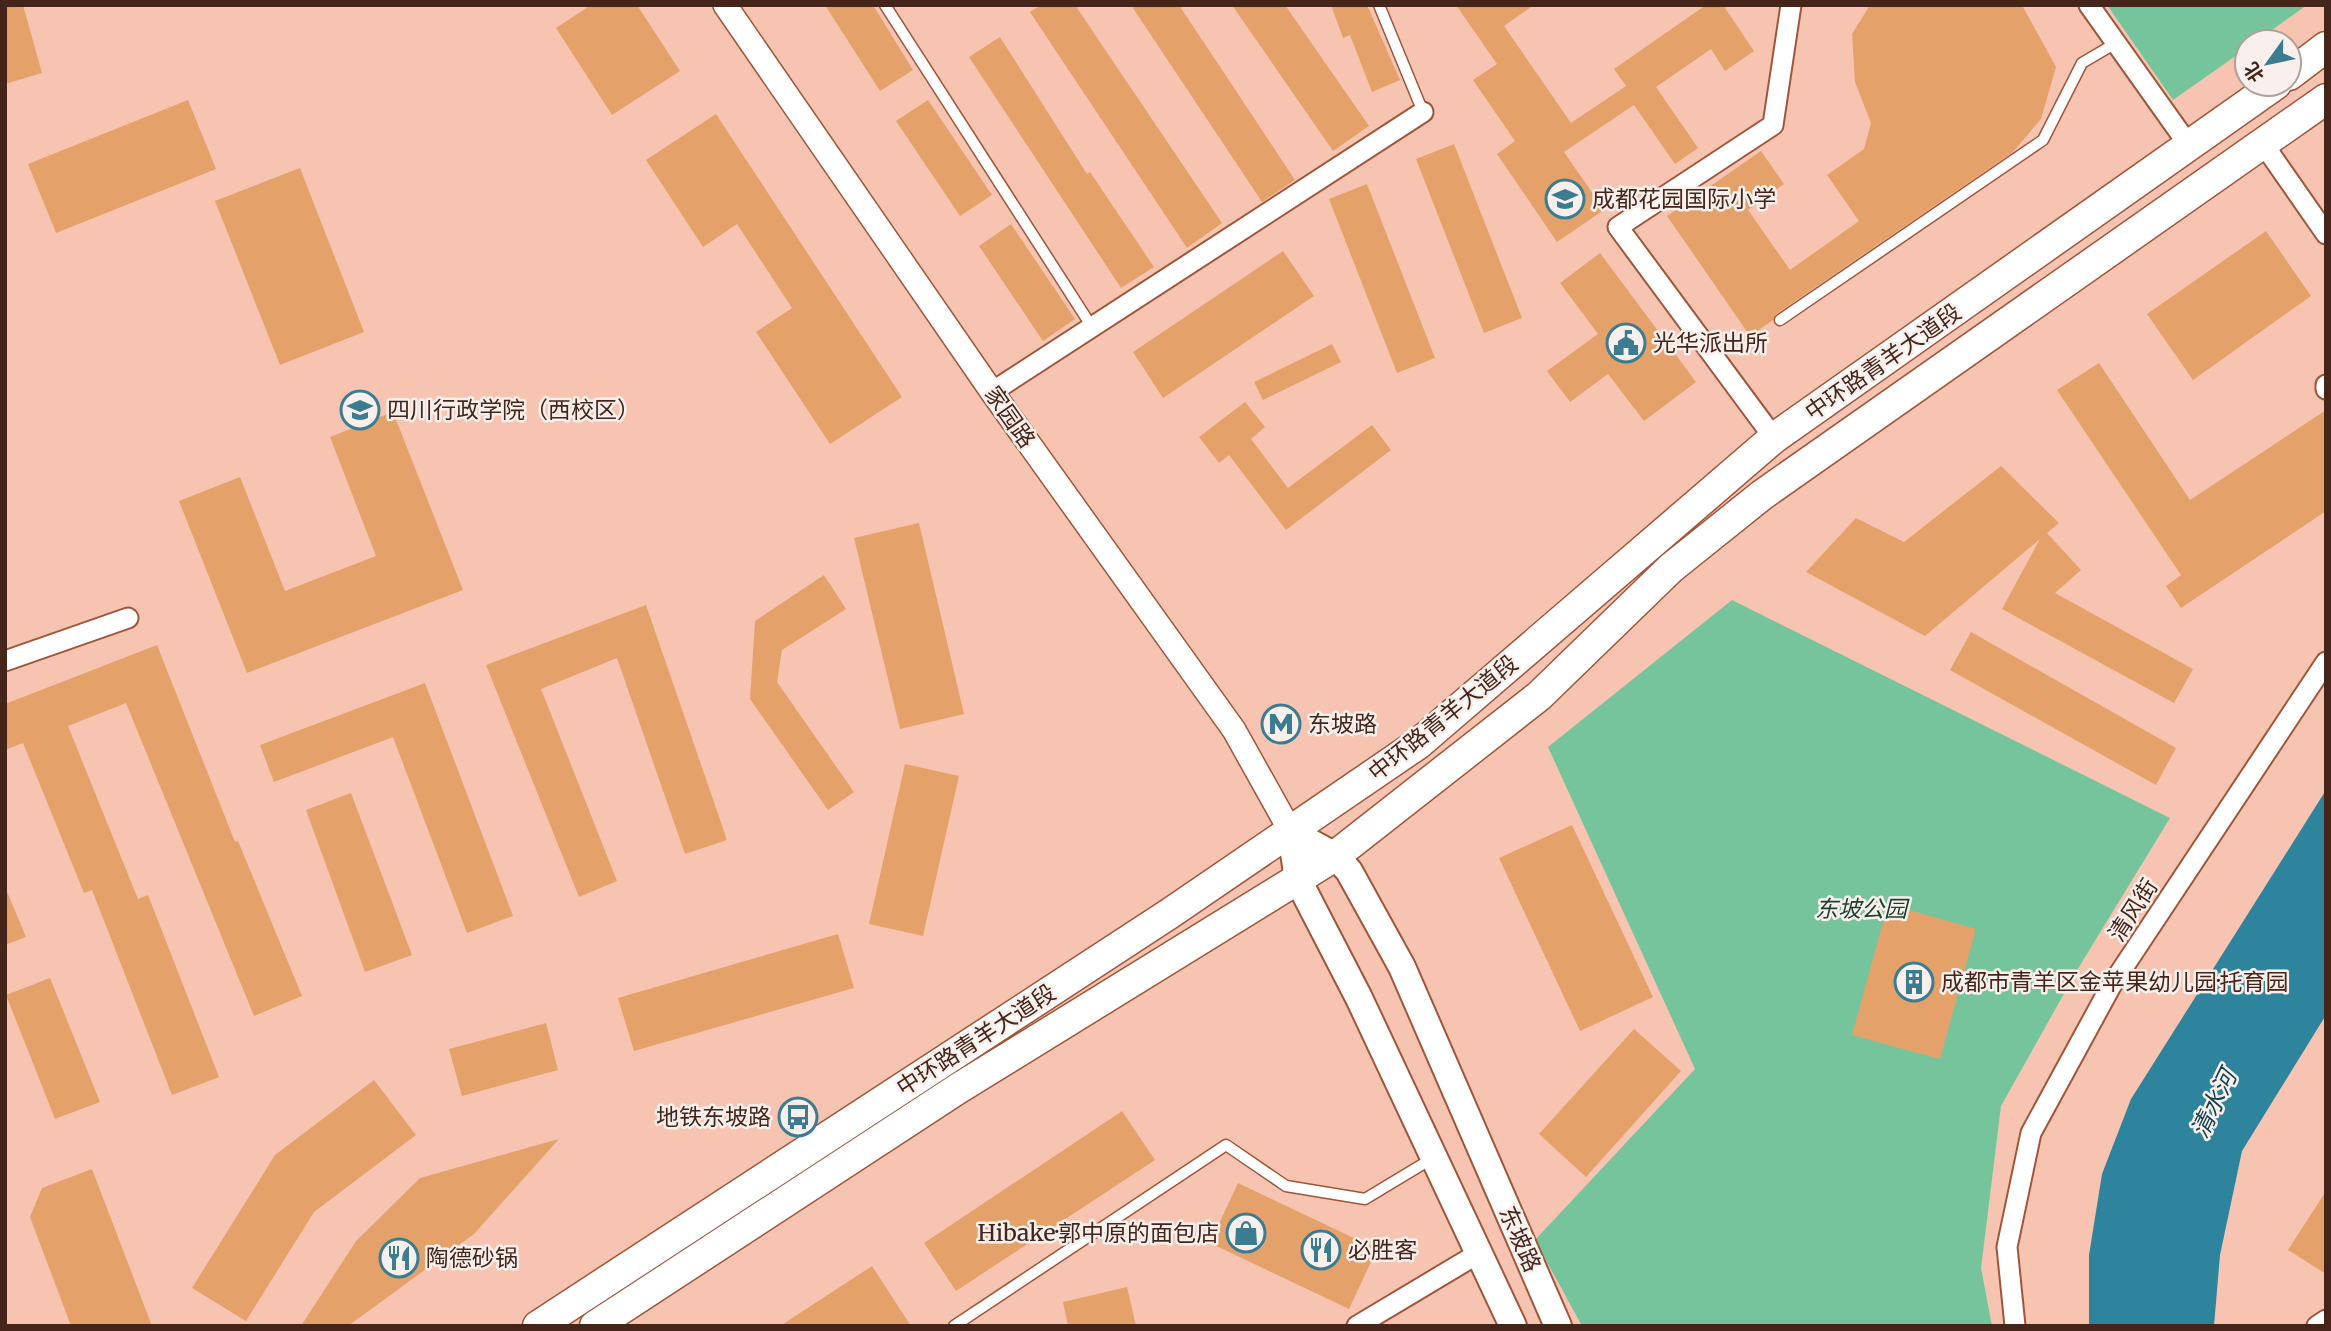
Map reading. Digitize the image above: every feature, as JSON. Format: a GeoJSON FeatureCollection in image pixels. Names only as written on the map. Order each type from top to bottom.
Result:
{"type":"FeatureCollection","features":[{"type":"Feature","properties":{"kind":"main road"},"geometry":{"type":"LineString","coordinates":[[2303,64],[2326,47]]}},
{"type":"Feature","properties":{"kind":"main road","name":"中环路青羊大道段"},"geometry":{"type":"LineString","coordinates":[[538,1326],[1291,832],[1418,744],[1774,438],[2257,98]]}},
{"type":"Feature","properties":{"kind":"main road","name":"中环路青羊大道段"},"geometry":{"type":"LineString","coordinates":[[595,1326],[959,1087],[1335,856],[1539,696],[1671,568],[1762,495],[2326,99]]}},
{"type":"Feature","properties":{"kind":"main road","name":"东坡路"},"geometry":{"type":"LineString","coordinates":[[1291,832],[1335,856],[1349,871],[1402,967],[1558,1326]]}},
{"type":"Feature","properties":{"kind":"main road","name":"东坡路"},"geometry":{"type":"LineString","coordinates":[[1291,832],[1297,880],[1359,998],[1513,1326]]}},
{"type":"Feature","properties":{"kind":"street","name":"家园路"},"geometry":{"type":"LineString","coordinates":[[724,5],[992,392],[1234,730],[1291,832]]}},
{"type":"Feature","properties":{"kind":"street"},"geometry":{"type":"LineString","coordinates":[[1774,438],[1618,227],[1773,125],[1791,5]]}},
{"type":"Feature","properties":{"kind":"street"},"geometry":{"type":"LineString","coordinates":[[2089,5],[2190,147]]}},
{"type":"Feature","properties":{"kind":"street"},"geometry":{"type":"LineString","coordinates":[[992,392],[1423,112]]}},
{"type":"Feature","properties":{"kind":"street"},"geometry":{"type":"LineString","coordinates":[[2264,145],[2326,234]]}},
{"type":"Feature","properties":{"kind":"street"},"geometry":{"type":"LineString","coordinates":[[5,661],[128,618]]}},
{"type":"Feature","properties":{"kind":"street","name":"清风街"},"geometry":{"type":"LineString","coordinates":[[2015,1326],[2007,1247],[2031,1133],[2111,986],[2326,662]]}},
{"type":"Feature","properties":{"kind":"street"},"geometry":{"type":"LineString","coordinates":[[1357,1326],[1479,1253]]}},
{"type":"Feature","properties":{"kind":"street"},"geometry":{"type":"LineString","coordinates":[[2317,1326],[2326,1320]]}},
{"type":"Feature","properties":{"kind":"lane"},"geometry":{"type":"LineString","coordinates":[[886,5],[1092,327]]}},
{"type":"Feature","properties":{"kind":"lane"},"geometry":{"type":"LineString","coordinates":[[1379,5],[1423,112]]}},
{"type":"Feature","properties":{"kind":"lane"},"geometry":{"type":"LineString","coordinates":[[1780,320],[2043,140],[2082,63],[2116,43]]}},
{"type":"Feature","properties":{"kind":"lane"},"geometry":{"type":"LineString","coordinates":[[954,1326],[1226,1145],[1286,1186],[1365,1199],[1433,1158]]}},
{"type":"Feature","properties":{"kind":"green space"},"geometry":{"type":"Polygon","coordinates":[[[2107,5],[2307,5],[2275,28],[2233,28],[2233,58],[2173,100],[2107,5]]]}},
{"type":"Feature","properties":{"kind":"green space","name":"东坡公园"},"geometry":{"type":"Polygon","coordinates":[[[1732,600],[2170,818],[2079,967],[2001,1106],[1981,1268],[1992,1326],[1582,1326],[1535,1240],[1695,1069],[1548,747],[1732,600]]]}},
{"type":"Feature","properties":{"kind":"water","name":"清水河"},"geometry":{"type":"Polygon","coordinates":[[[2326,790],[2326,1015],[2242,1151],[2220,1255],[2214,1326],[2089,1326],[2089,1255],[2102,1174],[2131,1099],[2326,790]]]}},
{"type":"Feature","properties":{"kind":"building"},"geometry":{"type":"Polygon","coordinates":[[[5,5],[23,5],[42,73],[5,84],[5,5]]]}},
{"type":"Feature","properties":{"kind":"building"},"geometry":{"type":"Polygon","coordinates":[[[591,5],[637,5],[680,71],[612,115],[556,28],[591,5]]]}},
{"type":"Feature","properties":{"kind":"building"},"geometry":{"type":"Polygon","coordinates":[[[825,5],[873,5],[913,70],[880,91],[825,5]]]}},
{"type":"Feature","properties":{"kind":"building"},"geometry":{"type":"Polygon","coordinates":[[[1041,5],[1075,5],[1222,223],[1187,248],[1030,12],[1041,5]]]}},
{"type":"Feature","properties":{"kind":"building"},"geometry":{"type":"Polygon","coordinates":[[[1131,5],[1179,5],[1295,180],[1262,202],[1131,5]]]}},
{"type":"Feature","properties":{"kind":"building"},"geometry":{"type":"Polygon","coordinates":[[[1232,5],[1285,5],[1369,126],[1333,151],[1232,5]]]}},
{"type":"Feature","properties":{"kind":"building"},"geometry":{"type":"Polygon","coordinates":[[[1331,5],[1367,5],[1400,80],[1372,92],[1350,35],[1343,38],[1331,5]]]}},
{"type":"Feature","properties":{"kind":"building"},"geometry":{"type":"Polygon","coordinates":[[[1456,5],[1534,5],[1504,26],[1571,123],[1626,86],[1614,69],[1706,5],[1723,5],[1754,51],[1725,71],[1711,49],[1656,87],[1698,148],[1675,164],[1634,105],[1564,152],[1604,210],[1557,242],[1497,154],[1515,141],[1473,80],[1497,64],[1456,5]]]}},
{"type":"Feature","properties":{"kind":"building"},"geometry":{"type":"Polygon","coordinates":[[[1870,5],[2022,5],[2056,67],[2041,119],[2013,152],[1776,314],[1773,320],[1750,336],[1667,216],[1761,151],[1784,184],[1748,210],[1790,270],[1859,221],[1827,175],[1864,149],[1871,123],[1855,82],[1852,34],[1870,5]]]}},
{"type":"Feature","properties":{"kind":"building"},"geometry":{"type":"Polygon","coordinates":[[[1000,37],[1087,174],[1090,172],[1154,267],[1121,288],[969,57],[1000,37]]]}},
{"type":"Feature","properties":{"kind":"building"},"geometry":{"type":"Polygon","coordinates":[[[188,100],[216,169],[56,233],[28,164],[188,100]]]}},
{"type":"Feature","properties":{"kind":"building"},"geometry":{"type":"Polygon","coordinates":[[[928,100],[992,195],[960,216],[896,121],[928,100]]]}},
{"type":"Feature","properties":{"kind":"building"},"geometry":{"type":"Polygon","coordinates":[[[716,114],[902,397],[830,444],[756,332],[792,308],[737,224],[703,247],[646,160],[716,114]]]}},
{"type":"Feature","properties":{"kind":"building"},"geometry":{"type":"Polygon","coordinates":[[[1454,144],[1522,318],[1484,333],[1416,159],[1454,144]]]}},
{"type":"Feature","properties":{"kind":"building"},"geometry":{"type":"Polygon","coordinates":[[[300,168],[364,332],[280,365],[215,201],[300,168]]]}},
{"type":"Feature","properties":{"kind":"building"},"geometry":{"type":"Polygon","coordinates":[[[1367,184],[1435,358],[1397,373],[1329,199],[1367,184]]]}},
{"type":"Feature","properties":{"kind":"building"},"geometry":{"type":"Polygon","coordinates":[[[1011,224],[1075,319],[1043,341],[979,246],[1011,224]]]}},
{"type":"Feature","properties":{"kind":"building"},"geometry":{"type":"Polygon","coordinates":[[[2266,231],[2311,296],[2193,380],[2147,314],[2266,231]]]}},
{"type":"Feature","properties":{"kind":"building"},"geometry":{"type":"Polygon","coordinates":[[[1283,251],[1314,296],[1163,398],[1133,352],[1283,251]]]}},
{"type":"Feature","properties":{"kind":"building","name":"光华派出所"},"geometry":{"type":"Polygon","coordinates":[[[1600,253],[1696,382],[1644,421],[1608,374],[1570,402],[1547,371],[1598,334],[1560,283],[1600,253]]]}},
{"type":"Feature","properties":{"kind":"building"},"geometry":{"type":"Polygon","coordinates":[[[1332,344],[1341,362],[1263,400],[1254,382],[1332,344]]]}},
{"type":"Feature","properties":{"kind":"building"},"geometry":{"type":"Polygon","coordinates":[[[2099,363],[2190,500],[2326,410],[2326,511],[2181,608],[2166,586],[2181,575],[2057,390],[2099,363]]]}},
{"type":"Feature","properties":{"kind":"building"},"geometry":{"type":"Polygon","coordinates":[[[1245,402],[1265,427],[1251,439],[1288,488],[1372,425],[1391,450],[1286,530],[1229,455],[1219,463],[1199,437],[1245,402]]]}},
{"type":"Feature","properties":{"kind":"building"},"geometry":{"type":"Polygon","coordinates":[[[393,412],[463,590],[247,673],[179,501],[240,477],[285,591],[376,556],[330,437],[393,412]]]}},
{"type":"Feature","properties":{"kind":"building"},"geometry":{"type":"Polygon","coordinates":[[[2001,466],[2059,523],[2047,533],[2081,570],[2055,593],[2193,669],[2174,703],[2002,609],[2040,539],[1925,636],[1806,572],[1856,518],[1904,542],[2001,466]]]}},
{"type":"Feature","properties":{"kind":"building"},"geometry":{"type":"Polygon","coordinates":[[[919,523],[964,714],[900,729],[854,538],[919,523]]]}},
{"type":"Feature","properties":{"kind":"building"},"geometry":{"type":"Polygon","coordinates":[[[824,575],[846,609],[782,650],[777,682],[854,792],[828,810],[750,699],[755,621],[824,575]]]}},
{"type":"Feature","properties":{"kind":"building"},"geometry":{"type":"Polygon","coordinates":[[[646,605],[727,840],[685,854],[617,658],[541,689],[617,881],[579,897],[486,665],[646,605]]]}},
{"type":"Feature","properties":{"kind":"building"},"geometry":{"type":"Polygon","coordinates":[[[1971,632],[2176,748],[2156,785],[1950,670],[1971,632]]]}},
{"type":"Feature","properties":{"kind":"building"},"geometry":{"type":"Polygon","coordinates":[[[157,645],[235,842],[238,841],[302,996],[254,1016],[126,703],[68,726],[138,899],[148,895],[219,1077],[172,1095],[92,890],[84,893],[23,743],[5,750],[5,704],[157,645]]]}},
{"type":"Feature","properties":{"kind":"building"},"geometry":{"type":"Polygon","coordinates":[[[425,683],[513,916],[467,933],[393,737],[274,782],[260,745],[425,683]]]}},
{"type":"Feature","properties":{"kind":"building"},"geometry":{"type":"Polygon","coordinates":[[[905,764],[959,776],[923,936],[869,924],[905,764]]]}},
{"type":"Feature","properties":{"kind":"building"},"geometry":{"type":"Polygon","coordinates":[[[351,793],[412,955],[365,972],[306,810],[351,793]]]}},
{"type":"Feature","properties":{"kind":"building"},"geometry":{"type":"Polygon","coordinates":[[[1572,825],[1653,997],[1580,1031],[1499,858],[1572,825]]]}},
{"type":"Feature","properties":{"kind":"building"},"geometry":{"type":"Polygon","coordinates":[[[5,887],[26,937],[5,945],[5,887]]]}},
{"type":"Feature","properties":{"kind":"building","name":"成都市青羊区金苹果幼儿园·托育园"},"geometry":{"type":"Polygon","coordinates":[[[1888,904],[1976,929],[1940,1059],[1852,1035],[1888,904]]]}},
{"type":"Feature","properties":{"kind":"building"},"geometry":{"type":"Polygon","coordinates":[[[838,934],[854,988],[634,1051],[618,998],[838,934]]]}},
{"type":"Feature","properties":{"kind":"building"},"geometry":{"type":"Polygon","coordinates":[[[50,978],[100,1102],[55,1119],[6,995],[50,978]]]}},
{"type":"Feature","properties":{"kind":"building"},"geometry":{"type":"Polygon","coordinates":[[[546,1023],[558,1070],[462,1096],[449,1049],[546,1023]]]}},
{"type":"Feature","properties":{"kind":"building"},"geometry":{"type":"Polygon","coordinates":[[[1634,1029],[1681,1071],[1586,1177],[1539,1134],[1634,1029]]]}},
{"type":"Feature","properties":{"kind":"building"},"geometry":{"type":"Polygon","coordinates":[[[374,1080],[416,1135],[314,1212],[246,1321],[192,1288],[275,1155],[374,1080]]]}},
{"type":"Feature","properties":{"kind":"building"},"geometry":{"type":"Polygon","coordinates":[[[1122,1111],[1155,1160],[956,1291],[924,1243],[1122,1111]]]}},
{"type":"Feature","properties":{"kind":"building"},"geometry":{"type":"Polygon","coordinates":[[[559,1139],[474,1234],[348,1326],[301,1326],[356,1241],[420,1178],[559,1139]]]}},
{"type":"Feature","properties":{"kind":"building"},"geometry":{"type":"Polygon","coordinates":[[[92,1169],[152,1326],[71,1326],[30,1217],[42,1188],[92,1169]]]}},
{"type":"Feature","properties":{"kind":"building"},"geometry":{"type":"Polygon","coordinates":[[[1238,1183],[1377,1249],[1349,1309],[1210,1243],[1238,1183]]]}},
{"type":"Feature","properties":{"kind":"building"},"geometry":{"type":"Polygon","coordinates":[[[2326,1191],[2326,1274],[2288,1250],[2326,1191]]]}},
{"type":"Feature","properties":{"kind":"building"},"geometry":{"type":"Polygon","coordinates":[[[872,1266],[911,1326],[780,1326],[872,1266]]]}},
{"type":"Feature","properties":{"kind":"building"},"geometry":{"type":"Polygon","coordinates":[[[1127,1287],[1136,1326],[1068,1326],[1063,1302],[1127,1287]]]}},
{"type":"Feature","properties":{"kind":"place","name":"成都花园国际小学"},"geometry":{"type":"Point","coordinates":[1565,199]}},
{"type":"Feature","properties":{"kind":"place","name":"光华派出所"},"geometry":{"type":"Point","coordinates":[1626,343]}},
{"type":"Feature","properties":{"kind":"place","name":"四川行政学院（西校区）"},"geometry":{"type":"Point","coordinates":[360,410]}},
{"type":"Feature","properties":{"kind":"place","name":"东坡路"},"geometry":{"type":"Point","coordinates":[1281,724]}},
{"type":"Feature","properties":{"kind":"place","name":"成都市青羊区金苹果幼儿园·托育园"},"geometry":{"type":"Point","coordinates":[1914,982]}},
{"type":"Feature","properties":{"kind":"place","name":"地铁东坡路"},"geometry":{"type":"Point","coordinates":[798,1117]}},
{"type":"Feature","properties":{"kind":"place","name":"Hibake·郭中原的面包店"},"geometry":{"type":"Point","coordinates":[1246,1233]}},
{"type":"Feature","properties":{"kind":"place","name":"必胜客"},"geometry":{"type":"Point","coordinates":[1321,1250]}},
{"type":"Feature","properties":{"kind":"place","name":"陶德砂锅"},"geometry":{"type":"Point","coordinates":[399,1258]}}]}
